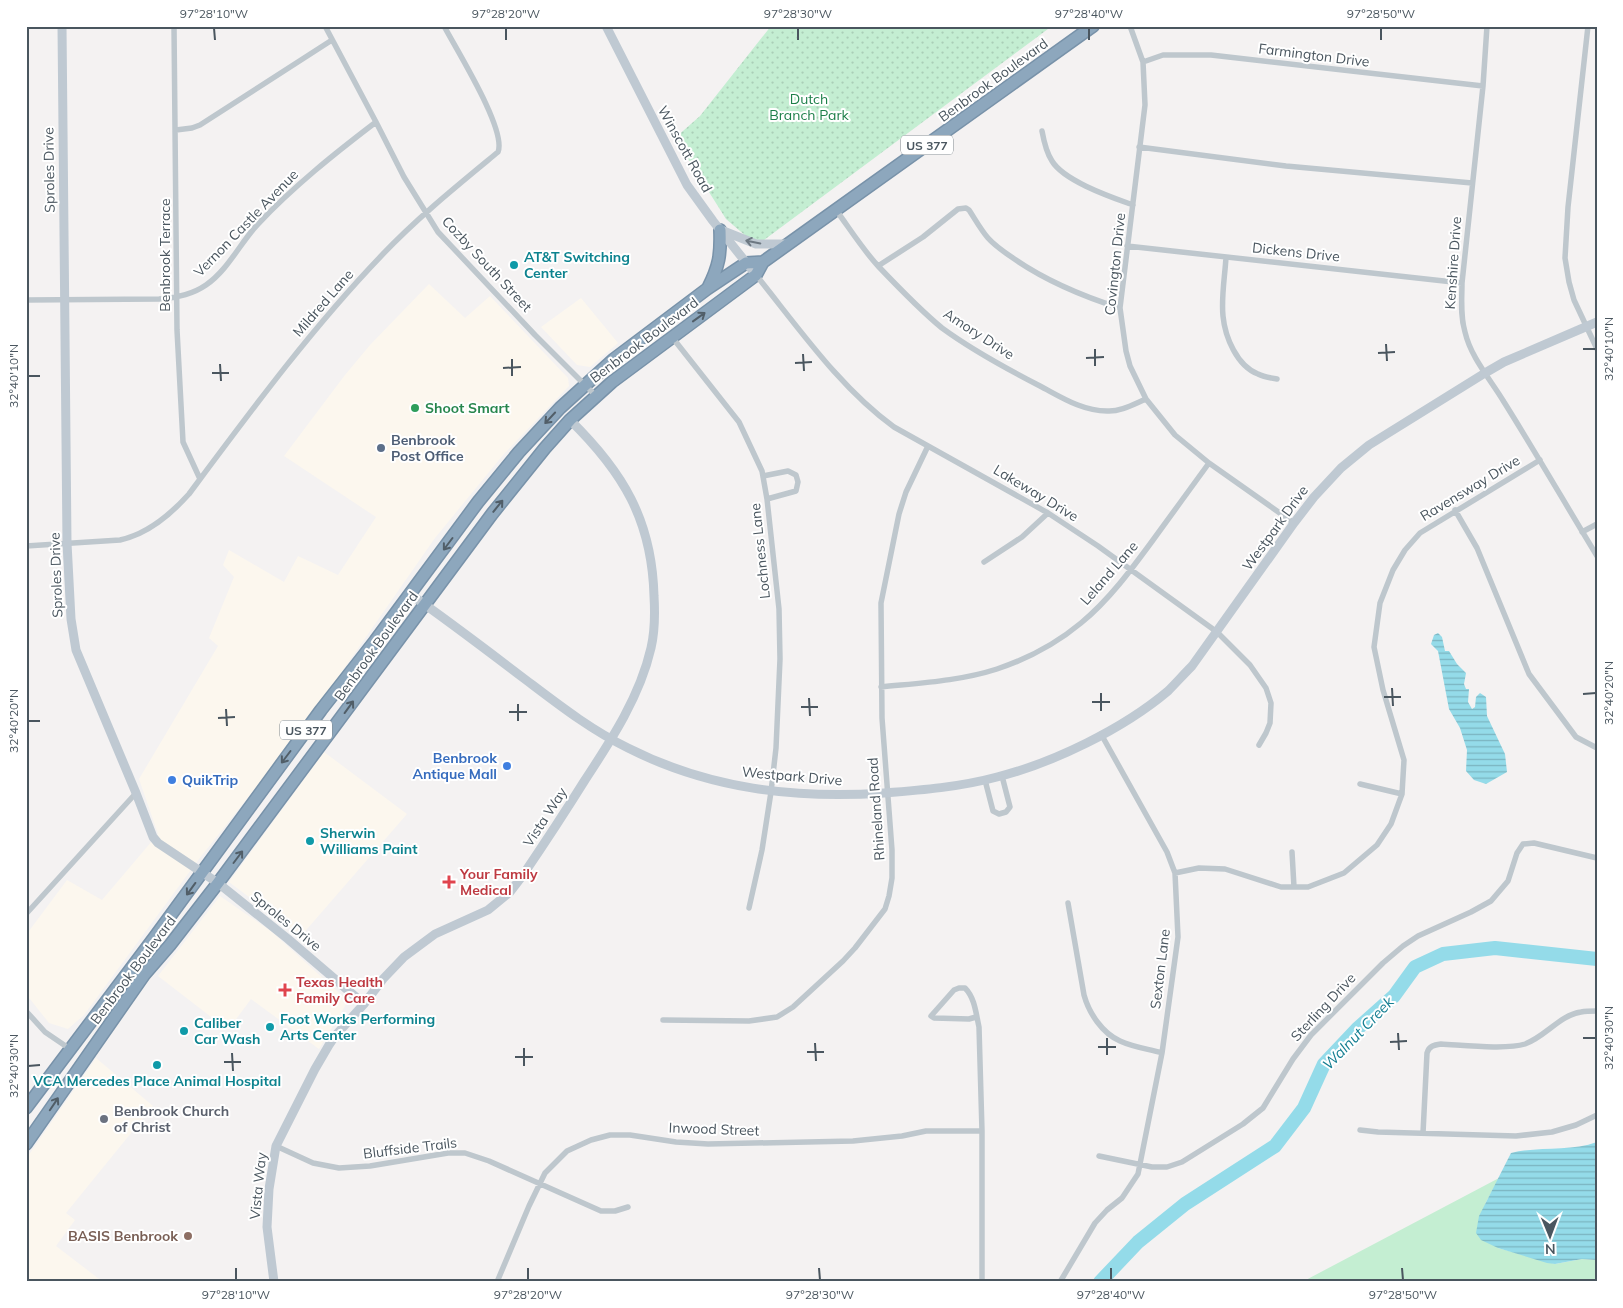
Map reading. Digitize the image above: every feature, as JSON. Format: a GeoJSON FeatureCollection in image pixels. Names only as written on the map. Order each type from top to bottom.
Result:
{"type":"FeatureCollection","features":[{"type":"Feature","properties":{"kind":"highway","name":"Benbrook Boulevard"},"geometry":{"type":"LineString","coordinates":[[26,1144],[144,975],[218,883],[492,514],[570,420],[612,382],[756,275],[763,262],[1093,26]]}},
{"type":"Feature","properties":{"kind":"highway"},"geometry":{"type":"LineString","coordinates":[[707,289],[719,264],[720,230]]}},
{"type":"Feature","properties":{"kind":"highway"},"geometry":{"type":"LineString","coordinates":[[746,263],[763,262]]}},
{"type":"Feature","properties":{"kind":"highway","name":"Benbrook Boulevard"},"geometry":{"type":"LineString","coordinates":[[26,1108],[478,502],[519,452],[560,408],[614,359],[707,289],[746,263]]}},
{"type":"Feature","properties":{"kind":"street","name":"Sproles Drive"},"geometry":{"type":"LineString","coordinates":[[62,26],[67,543],[71,619],[76,650],[153,837],[158,843],[218,883],[288,939],[364,1004]]}},
{"type":"Feature","properties":{"kind":"street","name":"Benbrook Terrace"},"geometry":{"type":"LineString","coordinates":[[174,26],[177,330],[183,442],[200,479]]}},
{"type":"Feature","properties":{"kind":"street","name":"Cozby South Street"},"geometry":{"type":"LineString","coordinates":[[325,26],[404,177],[438,232],[534,335],[596,396]]}},
{"type":"Feature","properties":{"kind":"street","name":"Mildred Lane"},"geometry":{"type":"LineString","coordinates":[[26,546],[120,540],[134,537],[147,530],[178,506],[307,339],[382,255],[425,213],[498,152],[500,145],[488,109],[444,26]]}},
{"type":"Feature","properties":{"kind":"street","name":"Winscott Road"},"geometry":{"type":"LineString","coordinates":[[606,26],[687,185],[756,275]]}},
{"type":"Feature","properties":{"kind":"street","name":"Covington Drive"},"geometry":{"type":"LineString","coordinates":[[1130,26],[1143,62],[1144,105],[1120,308],[1126,351],[1138,384],[1146,399],[1175,435],[1209,463],[1294,523]]}},
{"type":"Feature","properties":{"kind":"street","name":"Kenshire Drive"},"geometry":{"type":"LineString","coordinates":[[1487,26],[1483,86],[1462,283],[1461,309],[1464,332],[1469,346],[1485,373],[1597,556]]}},
{"type":"Feature","properties":{"kind":"street"},"geometry":{"type":"LineString","coordinates":[[1588,26],[1568,207],[1565,258],[1574,300],[1597,349]]}},
{"type":"Feature","properties":{"kind":"street"},"geometry":{"type":"LineString","coordinates":[[176,130],[200,125],[332,40]]}},
{"type":"Feature","properties":{"kind":"street","name":"Farmington Drive"},"geometry":{"type":"LineString","coordinates":[[1143,62],[1163,55],[1211,55],[1483,86]]}},
{"type":"Feature","properties":{"kind":"street","name":"Vernon Castle Avenue"},"geometry":{"type":"LineString","coordinates":[[26,300],[159,299],[178,297],[207,285],[222,270],[255,227],[285,195],[376,122]]}},
{"type":"Feature","properties":{"kind":"street"},"geometry":{"type":"LineString","coordinates":[[1042,132],[1048,155],[1057,168],[1082,184],[1133,205]]}},
{"type":"Feature","properties":{"kind":"street"},"geometry":{"type":"LineString","coordinates":[[1140,147],[1286,166],[1472,183]]}},
{"type":"Feature","properties":{"kind":"street"},"geometry":{"type":"LineString","coordinates":[[878,266],[923,237],[958,209],[966,208],[991,242],[1021,263],[1086,298],[1120,308]]}},
{"type":"Feature","properties":{"kind":"street","name":"Amory Drive"},"geometry":{"type":"LineString","coordinates":[[836,210],[878,266],[921,309],[942,328],[982,354],[1079,406],[1093,410],[1109,412],[1146,399]]}},
{"type":"Feature","properties":{"kind":"street"},"geometry":{"type":"LineString","coordinates":[[720,230],[756,244],[788,244]]}},
{"type":"Feature","properties":{"kind":"street","name":"Dickens Drive"},"geometry":{"type":"LineString","coordinates":[[1128,246],[1462,283]]}},
{"type":"Feature","properties":{"kind":"street"},"geometry":{"type":"LineString","coordinates":[[1226,257],[1223,315],[1225,329],[1233,349],[1240,361],[1252,371],[1277,379]]}},
{"type":"Feature","properties":{"kind":"street","name":"Lakeway Drive"},"geometry":{"type":"LineString","coordinates":[[756,275],[796,325],[868,407],[894,427],[1048,513],[1098,546],[1218,632],[1250,665],[1266,688],[1270,704],[1270,723],[1259,745]]}},
{"type":"Feature","properties":{"kind":"street","name":"Westpark Drive"},"geometry":{"type":"LineString","coordinates":[[410,594],[576,718],[646,756],[692,774],[742,788],[771,792],[854,795],[955,786],[985,780],[1045,762],[1129,719],[1169,690],[1192,666],[1218,632],[1314,497],[1341,468],[1369,445],[1485,373],[1513,358],[1597,322]]}},
{"type":"Feature","properties":{"kind":"street","name":"Lochness Lane"},"geometry":{"type":"LineString","coordinates":[[672,337],[739,422],[751,445],[763,476],[767,499],[779,609],[780,649],[776,748],[762,850],[749,908]]}},
{"type":"Feature","properties":{"kind":"street","name":"Vista Way"},"geometry":{"type":"LineString","coordinates":[[274,1282],[267,1227],[268,1189],[276,1146],[315,1069],[335,1036],[404,957],[435,934],[488,910],[510,892],[523,876],[612,739],[636,691],[652,644],[655,618],[654,584],[650,552],[642,522],[626,488],[605,459],[570,420]]}},
{"type":"Feature","properties":{"kind":"street","name":"Rhineland Road"},"geometry":{"type":"LineString","coordinates":[[664,1020],[749,1021],[777,1017],[793,1007],[849,955],[885,909],[892,878],[892,850],[881,687],[881,603],[899,514],[906,492],[928,446]]}},
{"type":"Feature","properties":{"kind":"street","name":"Ravensway Drive"},"geometry":{"type":"LineString","coordinates":[[1175,873],[1199,868],[1225,869],[1281,887],[1308,887],[1344,873],[1377,845],[1391,824],[1402,794],[1404,760],[1383,690],[1374,647],[1380,603],[1393,570],[1404,550],[1420,533],[1454,510],[1540,460]]}},
{"type":"Feature","properties":{"kind":"street","name":"Leland Lane"},"geometry":{"type":"LineString","coordinates":[[881,687],[976,675],[1016,661],[1052,643],[1081,623],[1106,600],[1131,570],[1209,463]]}},
{"type":"Feature","properties":{"kind":"street"},"geometry":{"type":"LineString","coordinates":[[763,476],[788,472],[796,475],[798,482],[796,491],[767,499]]}},
{"type":"Feature","properties":{"kind":"street"},"geometry":{"type":"LineString","coordinates":[[1454,510],[1477,548],[1529,674],[1576,737],[1597,748]]}},
{"type":"Feature","properties":{"kind":"street"},"geometry":{"type":"LineString","coordinates":[[984,562],[1022,537],[1048,513]]}},
{"type":"Feature","properties":{"kind":"street"},"geometry":{"type":"LineString","coordinates":[[1582,532],[1597,524]]}},
{"type":"Feature","properties":{"kind":"street","name":"Sexton Lane"},"geometry":{"type":"LineString","coordinates":[[1100,734],[1167,852],[1175,873],[1178,937],[1162,1053],[1140,1164]]}},
{"type":"Feature","properties":{"kind":"street"},"geometry":{"type":"LineString","coordinates":[[985,780],[993,811],[999,814],[1006,812],[1010,807],[1002,776]]}},
{"type":"Feature","properties":{"kind":"street"},"geometry":{"type":"LineString","coordinates":[[1360,784],[1402,794]]}},
{"type":"Feature","properties":{"kind":"street"},"geometry":{"type":"LineString","coordinates":[[26,914],[136,793]]}},
{"type":"Feature","properties":{"kind":"street","name":"Sterling Drive"},"geometry":{"type":"LineString","coordinates":[[1140,1164],[1152,1167],[1166,1167],[1182,1162],[1243,1124],[1263,1108],[1293,1059],[1311,1035],[1341,1004],[1402,946],[1418,936],[1471,912],[1491,900],[1508,881],[1522,844],[1534,843],[1597,858]]}},
{"type":"Feature","properties":{"kind":"street"},"geometry":{"type":"LineString","coordinates":[[1292,852],[1294,887]]}},
{"type":"Feature","properties":{"kind":"street"},"geometry":{"type":"LineString","coordinates":[[1068,904],[1084,995],[1094,1018],[1119,1041],[1162,1053]]}},
{"type":"Feature","properties":{"kind":"street"},"geometry":{"type":"LineString","coordinates":[[976,1017],[969,1020],[934,1018],[930,1016],[954,990],[965,988],[971,994],[979,1027],[982,1131],[982,1282]]}},
{"type":"Feature","properties":{"kind":"street"},"geometry":{"type":"LineString","coordinates":[[26,1011],[45,1032],[70,1049]]}},
{"type":"Feature","properties":{"kind":"street"},"geometry":{"type":"LineString","coordinates":[[1423,1133],[1428,1048],[1441,1044],[1510,1047],[1524,1044],[1536,1039],[1569,1016],[1580,1012],[1597,1011]]}},
{"type":"Feature","properties":{"kind":"street"},"geometry":{"type":"LineString","coordinates":[[1360,1130],[1516,1136],[1543,1133],[1576,1125],[1597,1115]]}},
{"type":"Feature","properties":{"kind":"street","name":"Inwood Street"},"geometry":{"type":"LineString","coordinates":[[497,1282],[545,1173],[567,1152],[591,1140],[610,1135],[630,1135],[676,1142],[708,1144],[854,1141],[902,1136],[926,1131],[982,1131]]}},
{"type":"Feature","properties":{"kind":"street","name":"Bluffside Trails"},"geometry":{"type":"LineString","coordinates":[[276,1146],[313,1163],[339,1168],[370,1166],[448,1153],[465,1153],[490,1161],[601,1211],[615,1211],[628,1207]]}},
{"type":"Feature","properties":{"kind":"street"},"geometry":{"type":"LineString","coordinates":[[1060,1282],[1094,1223],[1122,1198],[1138,1174],[1140,1164],[1100,1156]]}},
{"type":"Feature","properties":{"kind":"shaded area"},"geometry":{"type":"Polygon","coordinates":[[[429,284],[465,318],[490,296],[568,378],[569,386],[503,455],[435,538],[299,733],[199,859],[84,1015],[68,1029],[49,1023],[26,994],[26,935],[67,880],[102,900],[158,834],[139,779],[218,646],[209,638],[234,577],[223,565],[229,550],[284,582],[298,556],[338,575],[376,517],[284,456],[370,345],[429,284]]]}},
{"type":"Feature","properties":{"kind":"shaded area"},"geometry":{"type":"Polygon","coordinates":[[[581,298],[618,343],[590,367],[577,365],[541,327],[581,298]]]}},
{"type":"Feature","properties":{"kind":"shaded area"},"geometry":{"type":"Polygon","coordinates":[[[324,752],[407,814],[301,936],[229,882],[324,752]]]}},
{"type":"Feature","properties":{"kind":"shaded area"},"geometry":{"type":"Polygon","coordinates":[[[220,896],[272,932],[348,1001],[319,1049],[251,999],[228,1030],[158,976],[220,896]]]}},
{"type":"Feature","properties":{"kind":"shaded area"},"geometry":{"type":"Polygon","coordinates":[[[96,1058],[153,1106],[66,1213],[75,1220],[56,1246],[103,1282],[26,1282],[26,1159],[96,1058]]]}},
{"type":"Feature","properties":{"kind":"green space","name":"Dutch Branch Park"},"geometry":{"type":"Polygon","coordinates":[[[771,26],[1052,26],[760,243],[747,237],[726,219],[675,138],[700,116],[771,26]]]}},
{"type":"Feature","properties":{"kind":"green space"},"geometry":{"type":"Polygon","coordinates":[[[1499,1178],[1485,1204],[1498,1248],[1555,1264],[1582,1259],[1597,1260],[1597,1282],[1302,1282],[1499,1178]]]}},
{"type":"Feature","properties":{"kind":"water"},"geometry":{"type":"Polygon","coordinates":[[[1438,633],[1442,637],[1445,651],[1449,651],[1457,664],[1466,673],[1464,684],[1466,689],[1469,689],[1468,702],[1472,709],[1475,707],[1476,697],[1480,693],[1486,697],[1487,716],[1505,754],[1507,772],[1486,784],[1474,780],[1466,771],[1467,750],[1460,728],[1449,709],[1438,651],[1431,644],[1434,635],[1438,633]]]}},
{"type":"Feature","properties":{"kind":"water"},"geometry":{"type":"Polygon","coordinates":[[[1597,1142],[1597,1260],[1582,1259],[1555,1264],[1547,1263],[1498,1248],[1481,1240],[1476,1233],[1479,1216],[1511,1153],[1576,1147],[1597,1142]]]}},
{"type":"Feature","properties":{"kind":"waterway","name":"Walnut Creek"},"geometry":{"type":"LineString","coordinates":[[1100,1282],[1138,1242],[1185,1204],[1275,1146],[1304,1108],[1324,1064],[1357,1029],[1394,996],[1415,967],[1443,954],[1495,948],[1597,959]]}},
{"type":"Feature","properties":{"kind":"place","name":"AT&T Switching Center"},"geometry":{"type":"Point","coordinates":[514,265]}},
{"type":"Feature","properties":{"kind":"place","name":"Shoot Smart"},"geometry":{"type":"Point","coordinates":[415,408]}},
{"type":"Feature","properties":{"kind":"place","name":"Benbrook Post Office"},"geometry":{"type":"Point","coordinates":[381,448]}},
{"type":"Feature","properties":{"kind":"place","name":"Benbrook Antique Mall"},"geometry":{"type":"Point","coordinates":[507,766]}},
{"type":"Feature","properties":{"kind":"place","name":"QuikTrip"},"geometry":{"type":"Point","coordinates":[172,780]}},
{"type":"Feature","properties":{"kind":"place","name":"Sherwin Williams Paint"},"geometry":{"type":"Point","coordinates":[310,841]}},
{"type":"Feature","properties":{"kind":"place","name":"Your Family Medical"},"geometry":{"type":"Point","coordinates":[449,882]}},
{"type":"Feature","properties":{"kind":"place","name":"Texas Health Family Care"},"geometry":{"type":"Point","coordinates":[285,990]}},
{"type":"Feature","properties":{"kind":"place","name":"Foot Works Performing Arts Center"},"geometry":{"type":"Point","coordinates":[270,1027]}},
{"type":"Feature","properties":{"kind":"place","name":"Caliber Car Wash"},"geometry":{"type":"Point","coordinates":[184,1031]}},
{"type":"Feature","properties":{"kind":"place","name":"VCA Mercedes Place Animal Hospital"},"geometry":{"type":"Point","coordinates":[157,1065]}},
{"type":"Feature","properties":{"kind":"place","name":"Benbrook Church of Christ"},"geometry":{"type":"Point","coordinates":[104,1119]}},
{"type":"Feature","properties":{"kind":"place","name":"BASIS Benbrook"},"geometry":{"type":"Point","coordinates":[188,1236]}}]}
